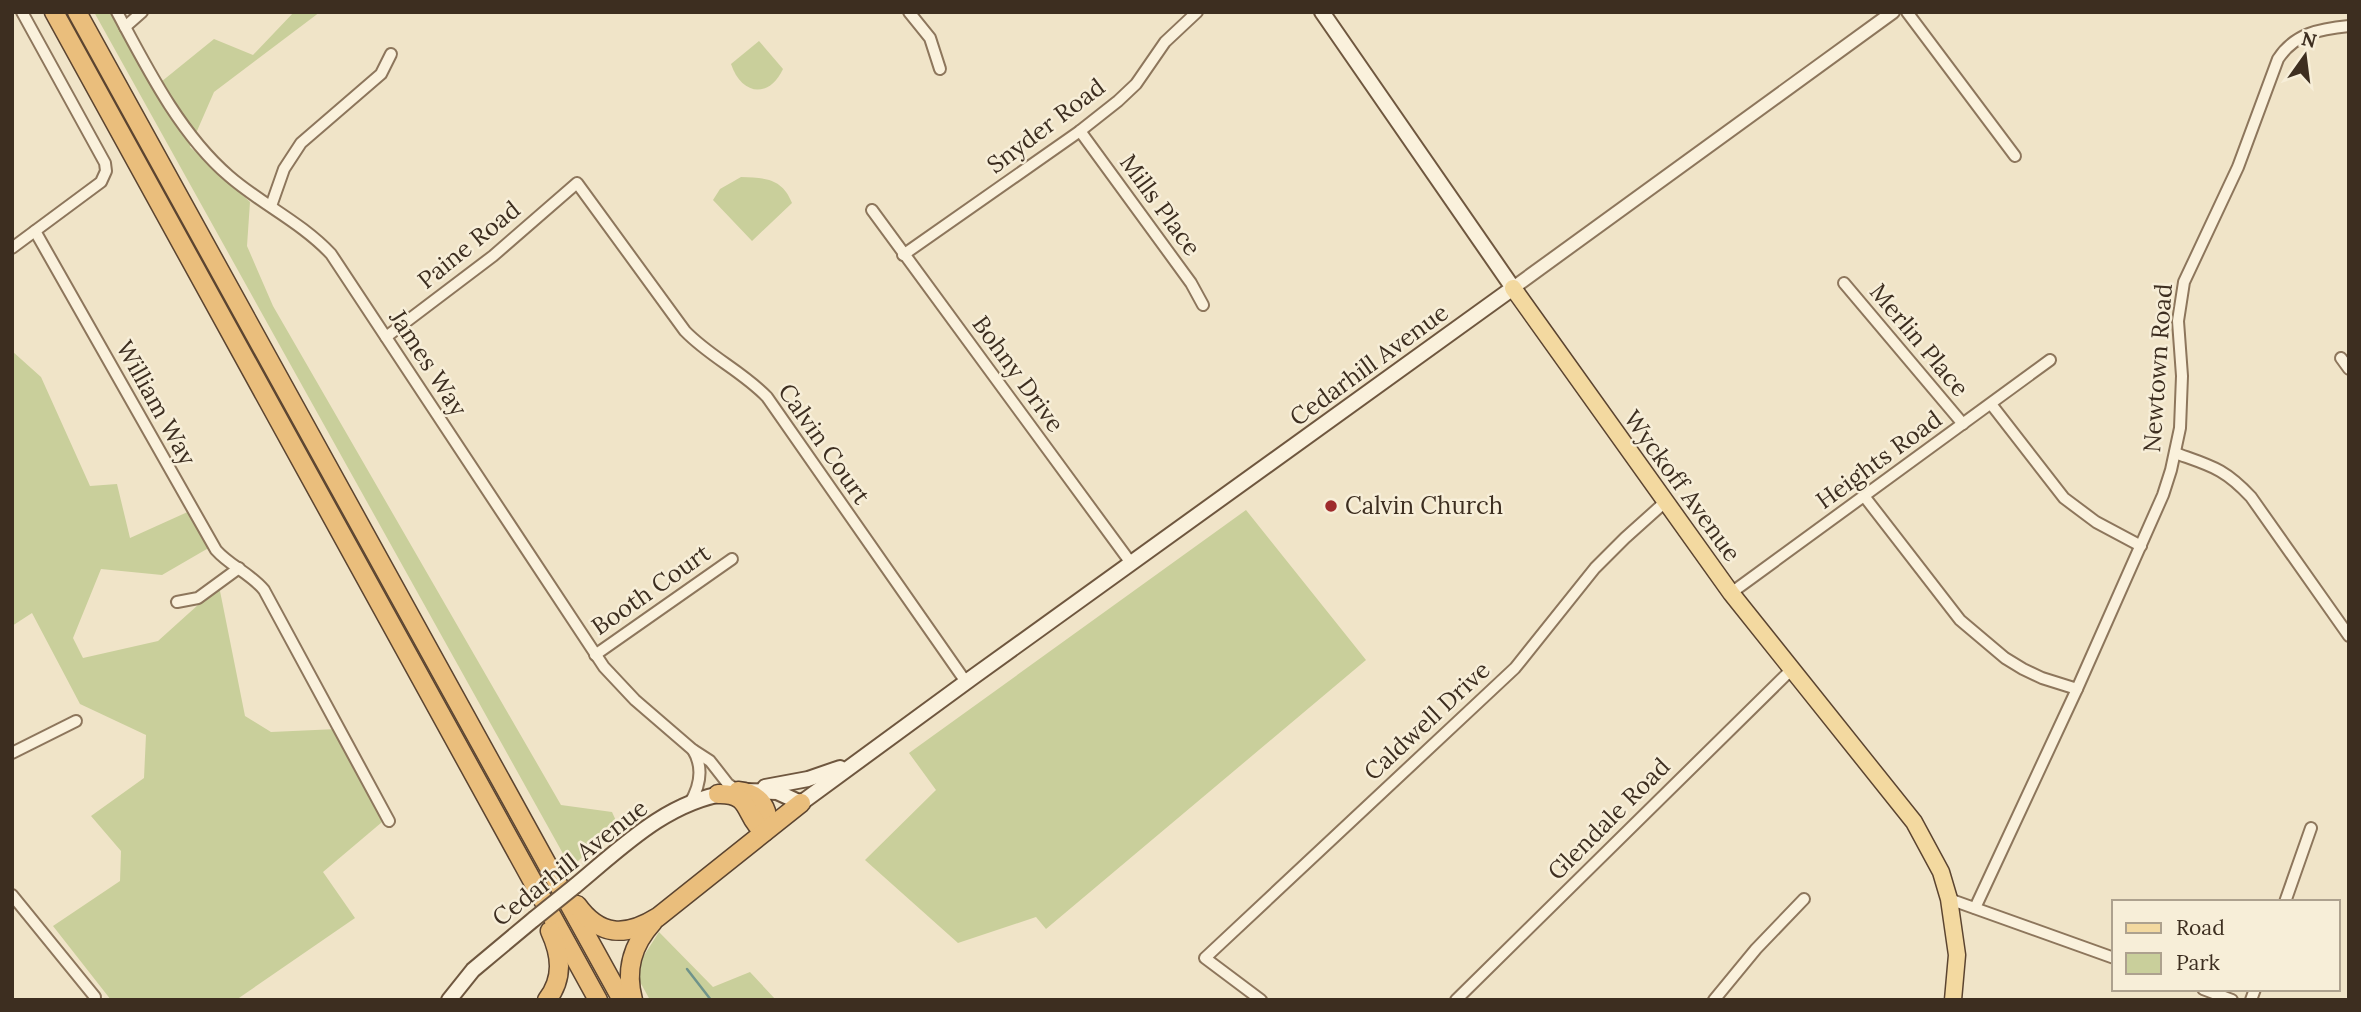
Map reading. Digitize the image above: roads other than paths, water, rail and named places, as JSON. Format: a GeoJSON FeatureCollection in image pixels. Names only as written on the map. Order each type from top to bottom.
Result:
{"type":"FeatureCollection","features":[{"type":"Feature","properties":{"kind":"highway"},"geometry":{"type":"LineString","coordinates":[[54,12],[598,1000]]}},
{"type":"Feature","properties":{"kind":"highway"},"geometry":{"type":"LineString","coordinates":[[77,12],[622,1000]]}},
{"type":"Feature","properties":{"kind":"highway"},"geometry":{"type":"LineString","coordinates":[[467,761],[554,940],[559,972],[557,983],[547,1000]]}},
{"type":"Feature","properties":{"kind":"highway"},"geometry":{"type":"LineString","coordinates":[[738,791],[751,794],[762,802],[768,816],[764,832]]}},
{"type":"Feature","properties":{"kind":"highway"},"geometry":{"type":"LineString","coordinates":[[718,794],[740,798],[764,832]]}},
{"type":"Feature","properties":{"kind":"highway"},"geometry":{"type":"LineString","coordinates":[[525,824],[579,908],[595,924],[615,931],[626,931],[636,929],[657,917],[801,803]]}},
{"type":"Feature","properties":{"kind":"highway"},"geometry":{"type":"LineString","coordinates":[[634,1000],[630,985],[631,961],[642,936],[657,917]]}},
{"type":"Feature","properties":{"kind":"main road","name":"Wyckoff Avenue"},"geometry":{"type":"LineString","coordinates":[[1321,12],[1664,503],[1731,593],[1914,822],[1941,872],[1955,926],[1957,955],[1953,1000]]}},
{"type":"Feature","properties":{"kind":"main road","name":"Cedarhill Avenue"},"geometry":{"type":"LineString","coordinates":[[738,791],[776,792],[801,803],[1513,288]]}},
{"type":"Feature","properties":{"kind":"main road","name":"Cedarhill Avenue"},"geometry":{"type":"LineString","coordinates":[[449,1000],[473,970],[534,919],[646,829],[690,803],[718,794],[808,779],[869,753]]}},
{"type":"Feature","properties":{"kind":"street"},"geometry":{"type":"LineString","coordinates":[[12,248],[101,182],[106,171],[105,163],[22,12]]}},
{"type":"Feature","properties":{"kind":"street","name":"James Way"},"geometry":{"type":"LineString","coordinates":[[117,12],[177,114],[198,144],[230,177],[305,230],[331,254],[595,655],[624,689],[693,750],[710,761],[728,784],[738,791]]}},
{"type":"Feature","properties":{"kind":"street"},"geometry":{"type":"LineString","coordinates":[[125,27],[142,12]]}},
{"type":"Feature","properties":{"kind":"street"},"geometry":{"type":"LineString","coordinates":[[909,12],[930,38],[940,69]]}},
{"type":"Feature","properties":{"kind":"street","name":"Snyder Road"},"geometry":{"type":"LineString","coordinates":[[903,255],[1080,131],[1136,84],[1165,43],[1197,12]]}},
{"type":"Feature","properties":{"kind":"street","name":"Cedarhill Avenue"},"geometry":{"type":"LineString","coordinates":[[1513,288],[1893,12]]}},
{"type":"Feature","properties":{"kind":"street"},"geometry":{"type":"LineString","coordinates":[[1907,12],[2015,156]]}},
{"type":"Feature","properties":{"kind":"street","name":"Newtown Road"},"geometry":{"type":"LineString","coordinates":[[1975,908],[2077,689],[2163,495],[2175,453],[2182,402],[2179,301],[2190,264],[2207,237],[2238,167],[2278,59],[2284,50],[2303,35],[2349,26]]}},
{"type":"Feature","properties":{"kind":"street"},"geometry":{"type":"LineString","coordinates":[[271,206],[285,169],[301,143],[381,74],[391,54]]}},
{"type":"Feature","properties":{"kind":"street","name":"Mills Place"},"geometry":{"type":"LineString","coordinates":[[1080,131],[1191,283],[1203,305]]}},
{"type":"Feature","properties":{"kind":"street","name":"Paine Road"},"geometry":{"type":"LineString","coordinates":[[386,337],[485,262],[577,183]]}},
{"type":"Feature","properties":{"kind":"street","name":"Calvin Court"},"geometry":{"type":"LineString","coordinates":[[577,183],[685,331],[707,352],[741,374],[767,397],[965,682]]}},
{"type":"Feature","properties":{"kind":"street","name":"Bohny Drive"},"geometry":{"type":"LineString","coordinates":[[872,209],[903,255],[1131,563]]}},
{"type":"Feature","properties":{"kind":"street","name":"William Way"},"geometry":{"type":"LineString","coordinates":[[35,231],[216,550],[223,558],[256,579],[264,590],[389,821]]}},
{"type":"Feature","properties":{"kind":"street","name":"Merlin Place"},"geometry":{"type":"LineString","coordinates":[[1844,284],[1963,424]]}},
{"type":"Feature","properties":{"kind":"street"},"geometry":{"type":"LineString","coordinates":[[2341,358],[2349,369]]}},
{"type":"Feature","properties":{"kind":"street","name":"Heights Road"},"geometry":{"type":"LineString","coordinates":[[1731,593],[2050,360]]}},
{"type":"Feature","properties":{"kind":"street"},"geometry":{"type":"LineString","coordinates":[[1991,404],[2064,498],[2096,522],[2141,546]]}},
{"type":"Feature","properties":{"kind":"street"},"geometry":{"type":"LineString","coordinates":[[2175,453],[2221,469],[2238,483],[2251,497],[2349,636]]}},
{"type":"Feature","properties":{"kind":"street"},"geometry":{"type":"LineString","coordinates":[[1864,496],[1960,620],[2023,669],[2077,689]]}},
{"type":"Feature","properties":{"kind":"street","name":"Caldwell Drive"},"geometry":{"type":"LineString","coordinates":[[1261,1000],[1205,958],[1515,668],[1595,568],[1664,503]]}},
{"type":"Feature","properties":{"kind":"street","name":"Booth Court"},"geometry":{"type":"LineString","coordinates":[[595,655],[732,559]]}},
{"type":"Feature","properties":{"kind":"street"},"geometry":{"type":"LineString","coordinates":[[177,602],[198,598],[239,568]]}},
{"type":"Feature","properties":{"kind":"street","name":"Glendale Road"},"geometry":{"type":"LineString","coordinates":[[1456,1000],[1792,669]]}},
{"type":"Feature","properties":{"kind":"street"},"geometry":{"type":"LineString","coordinates":[[12,753],[75,722]]}},
{"type":"Feature","properties":{"kind":"street"},"geometry":{"type":"LineString","coordinates":[[690,803],[698,786],[700,772],[698,757],[693,750]]}},
{"type":"Feature","properties":{"kind":"street"},"geometry":{"type":"LineString","coordinates":[[2286,900],[2311,828]]}},
{"type":"Feature","properties":{"kind":"street"},"geometry":{"type":"LineString","coordinates":[[12,895],[95,997]]}},
{"type":"Feature","properties":{"kind":"street"},"geometry":{"type":"LineString","coordinates":[[1714,1000],[1756,949],[1804,899]]}},
{"type":"Feature","properties":{"kind":"street"},"geometry":{"type":"LineString","coordinates":[[1949,899],[2112,956]]}},
{"type":"Feature","properties":{"kind":"street"},"geometry":{"type":"LineString","coordinates":[[2208,991],[2232,1000]]}},
{"type":"Feature","properties":{"kind":"waterway"},"geometry":{"type":"LineString","coordinates":[[687,969],[711,1000]]}},
{"type":"Feature","properties":{"kind":"place","name":"Calvin Church"},"geometry":{"type":"Point","coordinates":[1331,506]}}]}
